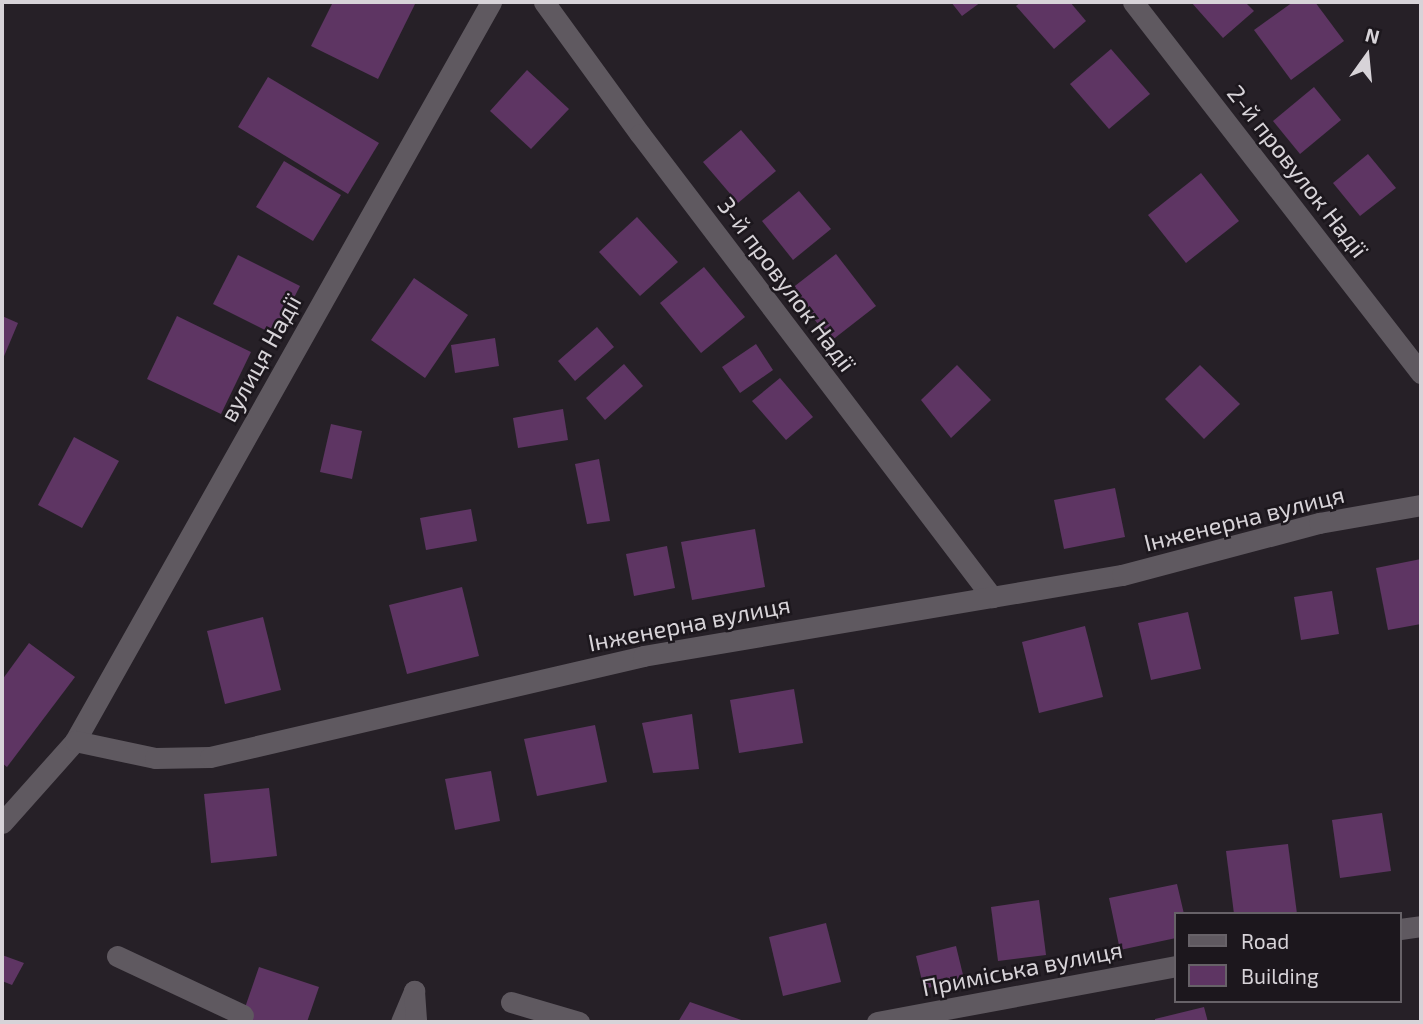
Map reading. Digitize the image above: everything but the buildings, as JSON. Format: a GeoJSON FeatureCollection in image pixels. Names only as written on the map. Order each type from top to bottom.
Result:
{"type":"FeatureCollection","features":[{"type":"Feature","properties":{"kind":"street","name":"вулиця Надії"},"geometry":{"type":"LineString","coordinates":[[75,741],[491,2]]}},
{"type":"Feature","properties":{"kind":"street","name":"3-й провулок Надії"},"geometry":{"type":"LineString","coordinates":[[544,2],[640,134],[992,597]]}},
{"type":"Feature","properties":{"kind":"street","name":"2-й провулок Надії"},"geometry":{"type":"LineString","coordinates":[[1133,2],[1421,373]]}},
{"type":"Feature","properties":{"kind":"street","name":"Інженерна вулиця"},"geometry":{"type":"LineString","coordinates":[[75,741],[155,758],[210,757],[643,656],[1122,575],[1319,523],[1421,505]]}},
{"type":"Feature","properties":{"kind":"street"},"geometry":{"type":"LineString","coordinates":[[2,823],[75,741]]}},
{"type":"Feature","properties":{"kind":"street"},"geometry":{"type":"LineString","coordinates":[[1402,929],[1421,926]]}},
{"type":"Feature","properties":{"kind":"street"},"geometry":{"type":"LineString","coordinates":[[117,956],[243,1015]]}},
{"type":"Feature","properties":{"kind":"street","name":"Приміська вулиця"},"geometry":{"type":"LineString","coordinates":[[877,1022],[1174,966]]}},
{"type":"Feature","properties":{"kind":"street"},"geometry":{"type":"LineString","coordinates":[[401,1022],[414,991],[416,1022]]}},
{"type":"Feature","properties":{"kind":"street"},"geometry":{"type":"LineString","coordinates":[[511,1002],[579,1022]]}}]}
